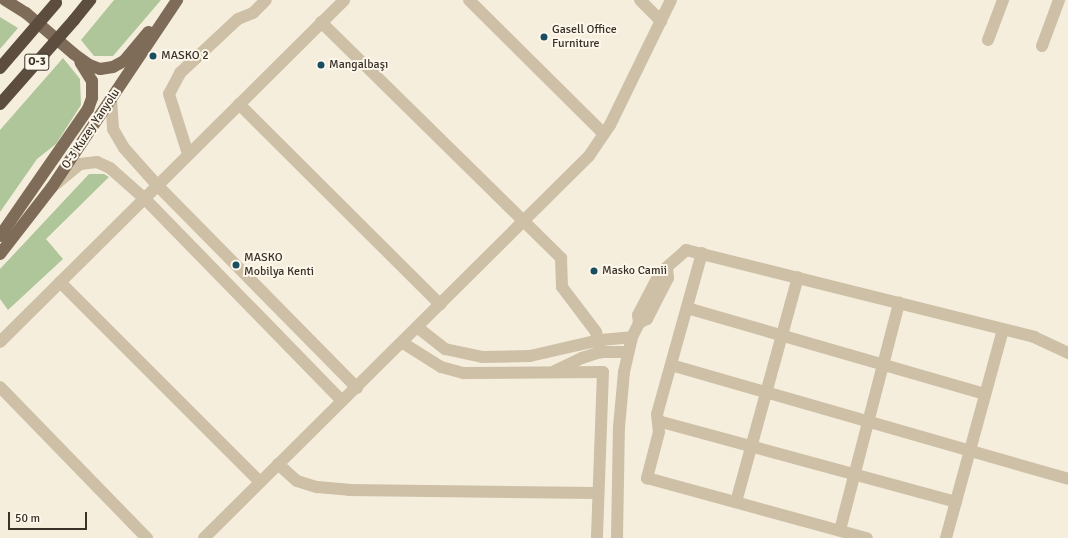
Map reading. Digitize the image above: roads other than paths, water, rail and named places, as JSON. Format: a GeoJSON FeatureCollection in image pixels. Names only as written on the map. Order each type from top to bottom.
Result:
{"type":"FeatureCollection","features":[{"type":"Feature","properties":{"kind":"highway","name":"O-3"},"geometry":{"type":"LineString","coordinates":[[0,104],[90,0]]}},
{"type":"Feature","properties":{"kind":"highway","name":"O-3"},"geometry":{"type":"LineString","coordinates":[[0,68],[58,1]]}},
{"type":"Feature","properties":{"kind":"main road"},"geometry":{"type":"LineString","coordinates":[[5,0],[26,13],[74,54],[90,65],[100,69],[113,67],[124,61],[176,1]]}},
{"type":"Feature","properties":{"kind":"main road"},"geometry":{"type":"LineString","coordinates":[[16,0],[26,13]]}},
{"type":"Feature","properties":{"kind":"main road","name":"O-3 Kuzey Yanyolu"},"geometry":{"type":"LineString","coordinates":[[0,254],[52,187],[176,1]]}},
{"type":"Feature","properties":{"kind":"main road","name":"O-3 Kuzey Yanyolu"},"geometry":{"type":"LineString","coordinates":[[0,236],[88,109],[92,98],[92,81],[74,54]]}},
{"type":"Feature","properties":{"kind":"street"},"geometry":{"type":"LineString","coordinates":[[188,154],[169,94],[180,74],[238,19],[253,13],[266,0]]}},
{"type":"Feature","properties":{"kind":"street"},"geometry":{"type":"LineString","coordinates":[[0,342],[344,0]]}},
{"type":"Feature","properties":{"kind":"street"},"geometry":{"type":"LineString","coordinates":[[469,0],[604,134]]}},
{"type":"Feature","properties":{"kind":"street"},"geometry":{"type":"LineString","coordinates":[[640,0],[661,21]]}},
{"type":"Feature","properties":{"kind":"street"},"geometry":{"type":"LineString","coordinates":[[204,538],[342,401],[403,343],[417,327],[589,156],[604,134],[671,0]]}},
{"type":"Feature","properties":{"kind":"street"},"geometry":{"type":"LineString","coordinates":[[988,40],[1003,0]]}},
{"type":"Feature","properties":{"kind":"street"},"geometry":{"type":"LineString","coordinates":[[1042,46],[1059,0]]}},
{"type":"Feature","properties":{"kind":"street"},"geometry":{"type":"LineString","coordinates":[[321,22],[561,258],[560,273],[564,291],[590,322],[600,340],[601,352]]}},
{"type":"Feature","properties":{"kind":"street"},"geometry":{"type":"LineString","coordinates":[[111,100],[113,129],[124,148],[157,185],[356,388]]}},
{"type":"Feature","properties":{"kind":"street"},"geometry":{"type":"LineString","coordinates":[[239,104],[440,304]]}},
{"type":"Feature","properties":{"kind":"street"},"geometry":{"type":"LineString","coordinates":[[52,187],[80,164],[97,162],[110,168],[145,199],[342,401]]}},
{"type":"Feature","properties":{"kind":"street"},"geometry":{"type":"LineString","coordinates":[[617,538],[620,427],[624,372],[628,352],[632,336],[639,323],[647,319],[668,278],[667,269],[686,250],[1034,337],[1068,353]]}},
{"type":"Feature","properties":{"kind":"street"},"geometry":{"type":"LineString","coordinates":[[702,253],[657,414],[659,432],[647,478],[867,538]]}},
{"type":"Feature","properties":{"kind":"street"},"geometry":{"type":"LineString","coordinates":[[736,502],[798,277]]}},
{"type":"Feature","properties":{"kind":"street"},"geometry":{"type":"LineString","coordinates":[[60,282],[260,482]]}},
{"type":"Feature","properties":{"kind":"street"},"geometry":{"type":"LineString","coordinates":[[840,530],[899,303]]}},
{"type":"Feature","properties":{"kind":"street"},"geometry":{"type":"LineString","coordinates":[[687,308],[985,394]]}},
{"type":"Feature","properties":{"kind":"street"},"geometry":{"type":"LineString","coordinates":[[417,327],[445,349],[483,358],[530,356],[600,340],[632,336]]}},
{"type":"Feature","properties":{"kind":"street"},"geometry":{"type":"LineString","coordinates":[[946,538],[1003,330]]}},
{"type":"Feature","properties":{"kind":"street"},"geometry":{"type":"LineString","coordinates":[[403,343],[441,367],[464,373],[603,372],[597,538]]}},
{"type":"Feature","properties":{"kind":"street"},"geometry":{"type":"LineString","coordinates":[[552,372],[582,358],[601,352],[628,352]]}},
{"type":"Feature","properties":{"kind":"street"},"geometry":{"type":"LineString","coordinates":[[671,365],[1068,479]]}},
{"type":"Feature","properties":{"kind":"street"},"geometry":{"type":"LineString","coordinates":[[0,387],[147,538]]}},
{"type":"Feature","properties":{"kind":"street"},"geometry":{"type":"LineString","coordinates":[[658,421],[956,502]]}},
{"type":"Feature","properties":{"kind":"street"},"geometry":{"type":"LineString","coordinates":[[278,464],[297,481],[317,487],[349,490],[598,493]]}},
{"type":"Feature","properties":{"kind":"place","name":"Gasell Office Furniture"},"geometry":{"type":"Point","coordinates":[544,37]}},
{"type":"Feature","properties":{"kind":"place","name":"MASKO 2"},"geometry":{"type":"Point","coordinates":[153,56]}},
{"type":"Feature","properties":{"kind":"place","name":"Mangalbaşı"},"geometry":{"type":"Point","coordinates":[321,65]}},
{"type":"Feature","properties":{"kind":"place","name":"MASKO Mobilya Kenti"},"geometry":{"type":"Point","coordinates":[236,265]}},
{"type":"Feature","properties":{"kind":"place","name":"Masko Camii"},"geometry":{"type":"Point","coordinates":[594,271]}}]}
